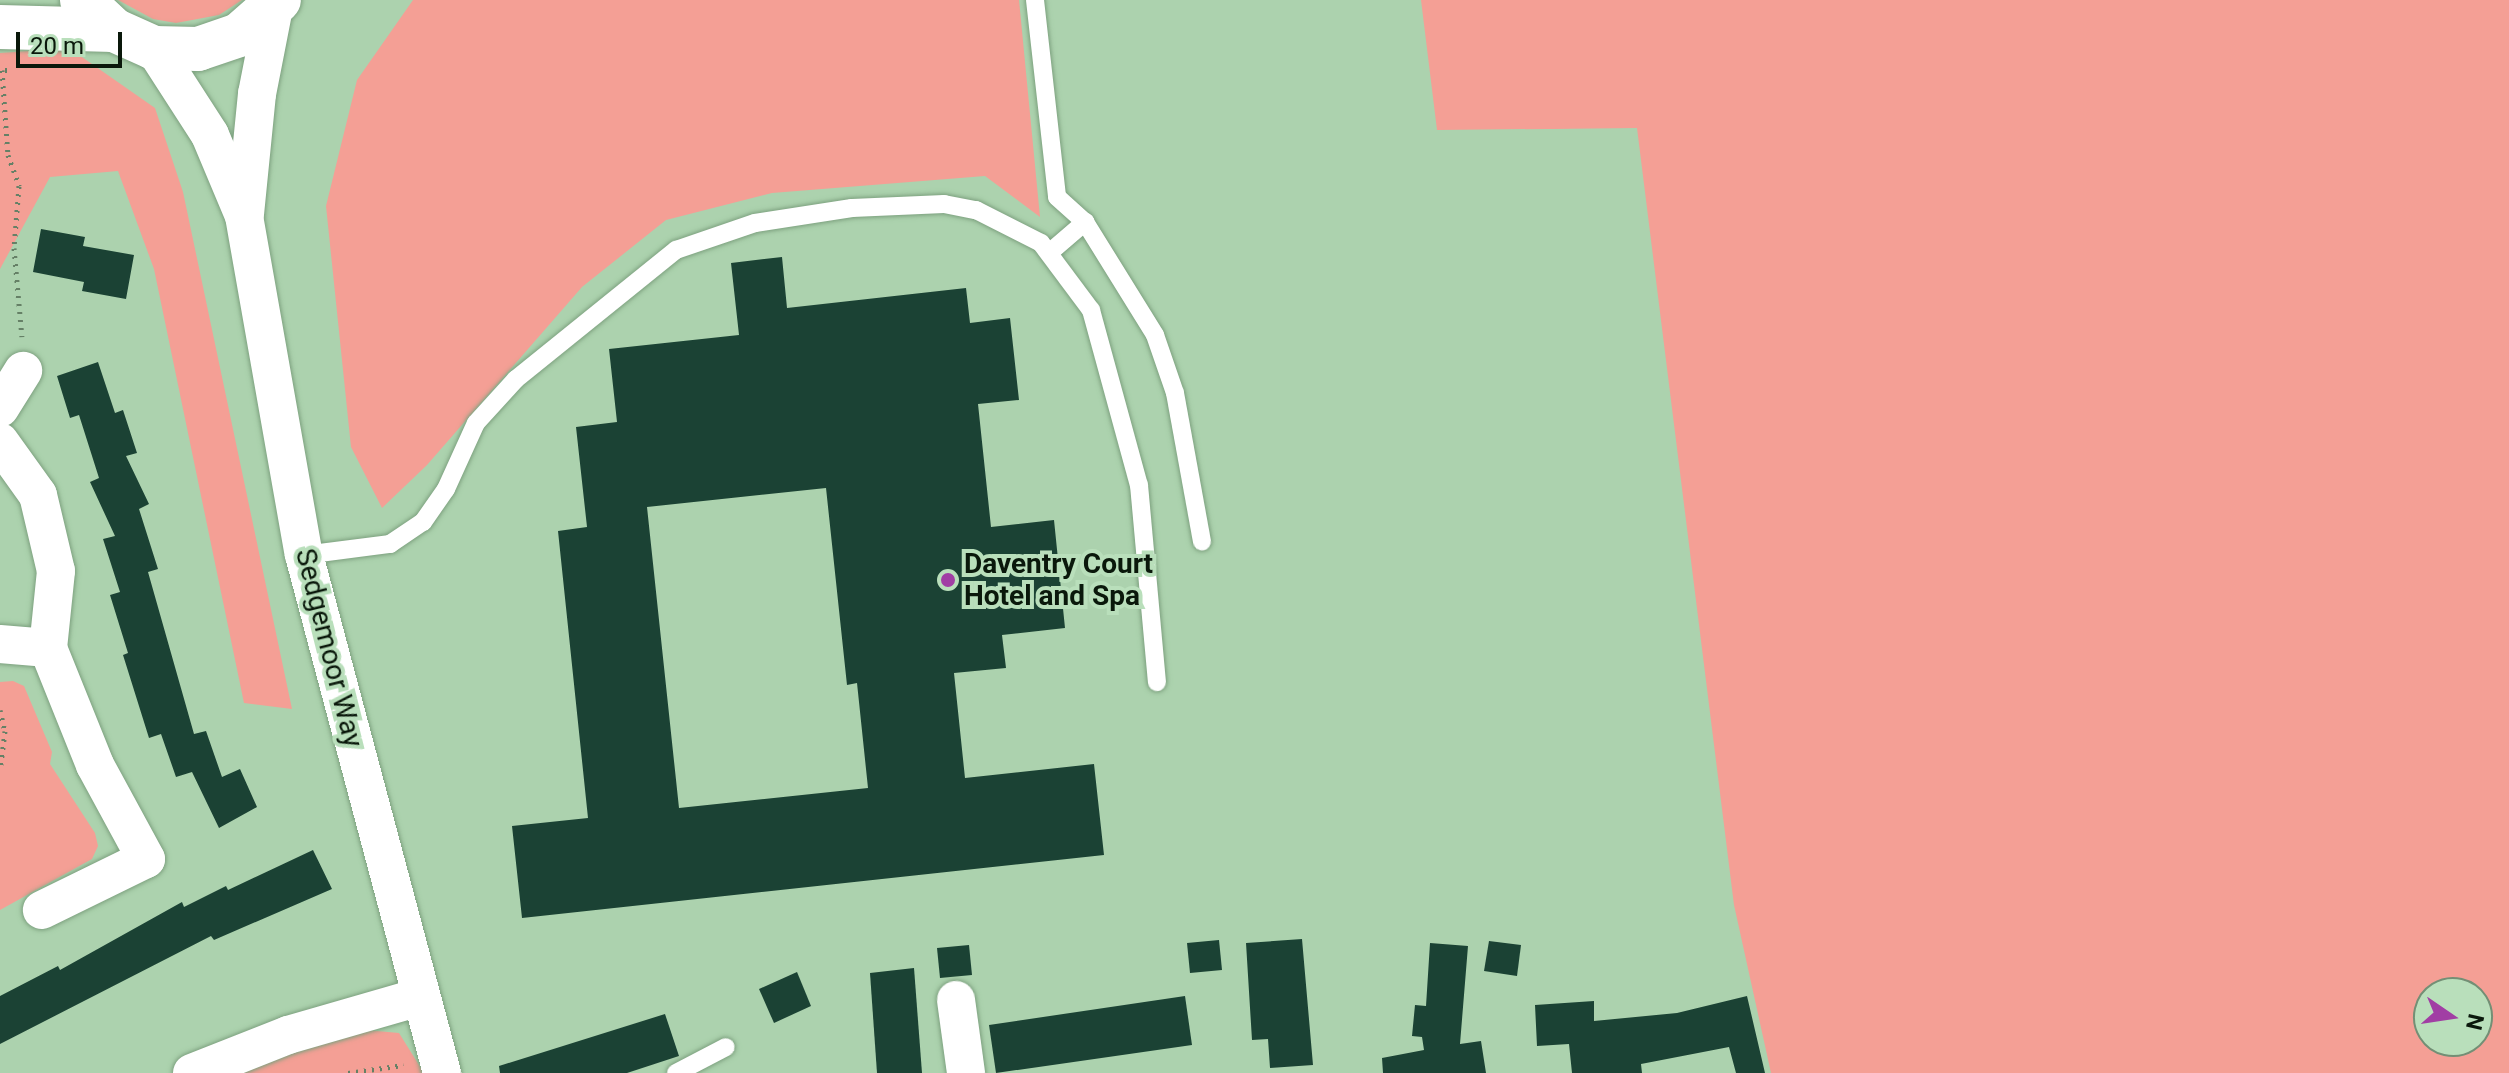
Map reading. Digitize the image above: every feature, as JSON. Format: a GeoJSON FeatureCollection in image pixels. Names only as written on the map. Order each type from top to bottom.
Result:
{"type":"FeatureCollection","features":[{"type":"Feature","properties":{"kind":"main road"},"geometry":{"type":"LineString","coordinates":[[82,0],[114,30],[154,48],[198,49],[239,35],[276,4]]}},
{"type":"Feature","properties":{"kind":"main road"},"geometry":{"type":"LineString","coordinates":[[0,27],[114,30]]}},
{"type":"Feature","properties":{"kind":"street","name":"Sedgemoor Way"},"geometry":{"type":"LineString","coordinates":[[244,216],[257,94],[276,4]]}},
{"type":"Feature","properties":{"kind":"street","name":"Sedgemoor Way"},"geometry":{"type":"LineString","coordinates":[[154,48],[210,135],[244,216],[304,555],[440,1068]]}},
{"type":"Feature","properties":{"kind":"street"},"geometry":{"type":"LineString","coordinates":[[0,408],[23,371]]}},
{"type":"Feature","properties":{"kind":"street"},"geometry":{"type":"LineString","coordinates":[[0,442],[38,495],[56,571],[48,648],[95,765],[146,859],[42,910]]}},
{"type":"Feature","properties":{"kind":"street"},"geometry":{"type":"LineString","coordinates":[[0,644],[48,648]]}},
{"type":"Feature","properties":{"kind":"street"},"geometry":{"type":"LineString","coordinates":[[192,1073],[288,1035],[420,997]]}},
{"type":"Feature","properties":{"kind":"street"},"geometry":{"type":"LineString","coordinates":[[956,1000],[966,1073]]}},
{"type":"Feature","properties":{"kind":"lane"},"geometry":{"type":"LineString","coordinates":[[1035,0],[1057,197],[1085,222],[1155,335],[1175,393],[1202,542]]}},
{"type":"Feature","properties":{"kind":"lane"},"geometry":{"type":"LineString","coordinates":[[304,555],[390,544],[423,522],[446,489],[476,423],[516,379],[676,250],[755,223],[852,208],[944,204],[1009,224],[1049,253],[1091,310],[1139,485],[1157,682]]}},
{"type":"Feature","properties":{"kind":"lane"},"geometry":{"type":"LineString","coordinates":[[1049,253],[1085,222]]}},
{"type":"Feature","properties":{"kind":"lane"},"geometry":{"type":"LineString","coordinates":[[676,1073],[726,1047]]}},
{"type":"Feature","properties":{"kind":"path"},"geometry":{"type":"LineString","coordinates":[[15,69],[2,70],[8,155],[19,186],[14,248],[23,371]]}},
{"type":"Feature","properties":{"kind":"path"},"geometry":{"type":"LineString","coordinates":[[0,710],[5,731],[0,770]]}},
{"type":"Feature","properties":{"kind":"path"},"geometry":{"type":"LineString","coordinates":[[348,1073],[440,1068]]}},
{"type":"Feature","properties":{"kind":"shaded area"},"geometry":{"type":"Polygon","coordinates":[[[118,0],[242,0],[219,15],[176,23],[153,19],[118,0]]]}},
{"type":"Feature","properties":{"kind":"shaded area"},"geometry":{"type":"Polygon","coordinates":[[[413,0],[1019,0],[1040,217],[985,176],[772,193],[666,220],[582,287],[427,465],[382,508],[351,447],[326,206],[357,80],[413,0]]]}},
{"type":"Feature","properties":{"kind":"shaded area"},"geometry":{"type":"Polygon","coordinates":[[[1421,0],[2509,0],[2509,1073],[1771,1073],[1734,905],[1637,128],[1437,130],[1421,0]]]}},
{"type":"Feature","properties":{"kind":"shaded area"},"geometry":{"type":"Polygon","coordinates":[[[69,48],[155,108],[183,192],[292,709],[244,703],[154,269],[118,171],[50,177],[0,269],[0,53],[69,48]]]}},
{"type":"Feature","properties":{"kind":"shaded area"},"geometry":{"type":"Polygon","coordinates":[[[13,681],[24,686],[52,752],[50,764],[95,833],[98,846],[92,859],[0,910],[0,682],[13,681]]]}},
{"type":"Feature","properties":{"kind":"shaded area"},"geometry":{"type":"Polygon","coordinates":[[[366,1030],[399,1033],[424,1073],[230,1073],[366,1030]]]}},
{"type":"Feature","properties":{"kind":"building"},"geometry":{"type":"Polygon","coordinates":[[[41,229],[85,237],[83,246],[134,255],[126,299],[82,291],[84,282],[33,272],[41,229]]]}},
{"type":"Feature","properties":{"kind":"building","name":"Daventry Court Hotel and Spa"},"geometry":{"type":"Polygon","coordinates":[[[782,257],[787,308],[966,288],[970,323],[1010,318],[1019,400],[978,404],[991,527],[1054,520],[1065,628],[1002,635],[1006,668],[954,673],[965,778],[1094,764],[1104,855],[522,918],[512,826],[588,818],[558,531],[587,527],[576,427],[617,422],[609,349],[739,335],[731,263],[782,257]],[[826,488],[647,507],[679,808],[868,788],[857,683],[847,685],[826,488]]]}},
{"type":"Feature","properties":{"kind":"building"},"geometry":{"type":"Polygon","coordinates":[[[98,362],[115,413],[123,410],[137,453],[126,456],[149,504],[139,509],[158,569],[148,572],[194,734],[206,731],[222,777],[240,769],[257,807],[219,828],[192,772],[176,777],[161,734],[149,738],[123,655],[128,653],[110,595],[120,592],[103,539],[115,536],[90,482],[99,478],[79,415],[70,418],[57,376],[98,362]]]}},
{"type":"Feature","properties":{"kind":"building"},"geometry":{"type":"Polygon","coordinates":[[[313,850],[332,889],[214,940],[211,936],[0,1044],[0,996],[58,966],[60,970],[182,902],[184,907],[226,886],[228,890],[313,850]]]}},
{"type":"Feature","properties":{"kind":"building"},"geometry":{"type":"Polygon","coordinates":[[[1302,939],[1313,1065],[1270,1068],[1268,1039],[1252,1040],[1246,943],[1302,939]]]}},
{"type":"Feature","properties":{"kind":"building"},"geometry":{"type":"Polygon","coordinates":[[[1219,940],[1222,970],[1190,973],[1187,943],[1219,940]]]}},
{"type":"Feature","properties":{"kind":"building"},"geometry":{"type":"Polygon","coordinates":[[[1489,941],[1521,945],[1517,976],[1484,971],[1489,941]]]}},
{"type":"Feature","properties":{"kind":"building"},"geometry":{"type":"Polygon","coordinates":[[[1430,943],[1468,946],[1460,1044],[1481,1041],[1486,1073],[1383,1073],[1382,1058],[1424,1050],[1422,1037],[1412,1036],[1415,1005],[1426,1006],[1430,943]]]}},
{"type":"Feature","properties":{"kind":"building"},"geometry":{"type":"Polygon","coordinates":[[[969,945],[972,975],[940,978],[937,948],[969,945]]]}},
{"type":"Feature","properties":{"kind":"building"},"geometry":{"type":"Polygon","coordinates":[[[914,968],[922,1073],[877,1073],[870,973],[914,968]]]}},
{"type":"Feature","properties":{"kind":"building"},"geometry":{"type":"Polygon","coordinates":[[[797,972],[811,1006],[774,1023],[759,989],[797,972]]]}},
{"type":"Feature","properties":{"kind":"building"},"geometry":{"type":"Polygon","coordinates":[[[1185,996],[1192,1045],[996,1073],[989,1025],[1185,996]]]}},
{"type":"Feature","properties":{"kind":"building"},"geometry":{"type":"Polygon","coordinates":[[[1747,996],[1765,1073],[1736,1073],[1729,1047],[1641,1064],[1642,1073],[1572,1073],[1569,1044],[1537,1046],[1535,1005],[1594,1001],[1594,1021],[1677,1013],[1747,996]]]}},
{"type":"Feature","properties":{"kind":"building"},"geometry":{"type":"Polygon","coordinates":[[[665,1014],[679,1056],[627,1073],[500,1073],[499,1066],[665,1014]]]}},
{"type":"Feature","properties":{"kind":"place","name":"Daventry Court Hotel and Spa"},"geometry":{"type":"Point","coordinates":[948,580]}}]}
